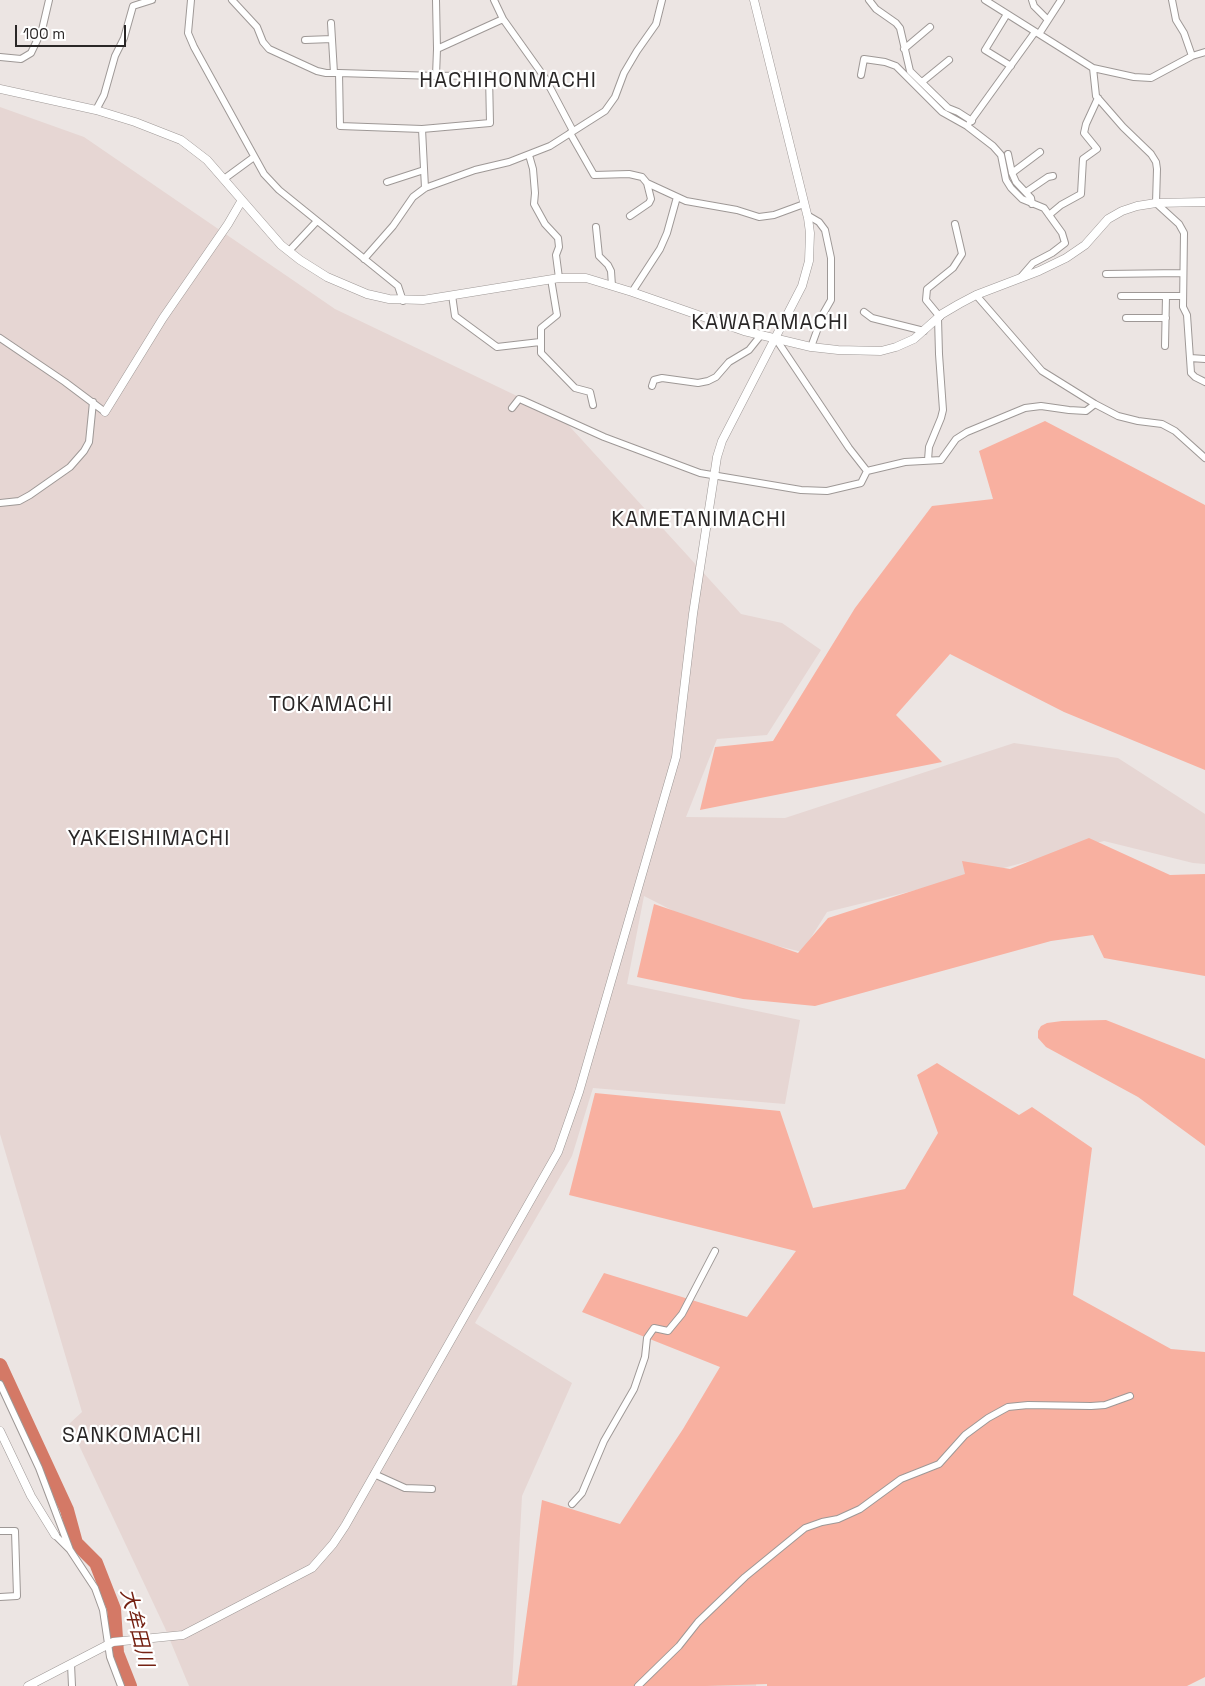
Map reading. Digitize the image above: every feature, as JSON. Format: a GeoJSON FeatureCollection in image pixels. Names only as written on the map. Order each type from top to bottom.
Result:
{"type":"FeatureCollection","features":[{"type":"Feature","properties":{"kind":"street"},"geometry":{"type":"LineString","coordinates":[[0,57],[22,59],[31,53],[42,30],[49,0]]}},
{"type":"Feature","properties":{"kind":"street"},"geometry":{"type":"LineString","coordinates":[[96,110],[104,96],[115,56],[124,38],[133,6],[152,0]]}},
{"type":"Feature","properties":{"kind":"street"},"geometry":{"type":"LineString","coordinates":[[191,0],[188,33],[264,174],[279,190],[398,286],[404,301]]}},
{"type":"Feature","properties":{"kind":"street"},"geometry":{"type":"LineString","coordinates":[[232,0],[257,27],[263,42],[269,49],[317,71],[336,73],[436,76],[488,74],[490,123],[422,128],[340,126],[336,73],[331,24]]}},
{"type":"Feature","properties":{"kind":"street"},"geometry":{"type":"LineString","coordinates":[[436,0],[436,76]]}},
{"type":"Feature","properties":{"kind":"street"},"geometry":{"type":"LineString","coordinates":[[494,0],[503,18],[545,78],[594,175],[629,174],[642,177],[646,183],[651,199],[649,204],[630,216]]}},
{"type":"Feature","properties":{"kind":"street"},"geometry":{"type":"LineString","coordinates":[[364,260],[393,226],[413,197],[425,188],[475,170],[509,162],[550,146],[606,111],[615,97],[624,73],[656,24],[662,0]]}},
{"type":"Feature","properties":{"kind":"street"},"geometry":{"type":"LineString","coordinates":[[28,1686],[108,1644],[127,1639],[183,1635],[312,1568],[333,1544],[558,1152],[676,757],[693,614],[717,457],[722,441],[776,339],[807,272],[810,244],[807,215],[754,0]]}},
{"type":"Feature","properties":{"kind":"street"},"geometry":{"type":"LineString","coordinates":[[869,0],[876,9],[900,28],[910,71],[948,108],[958,112],[993,146],[1001,155],[1006,180],[1011,188],[1022,199],[1044,208],[1062,233],[1065,243],[1034,263],[1020,278]]}},
{"type":"Feature","properties":{"kind":"street"},"geometry":{"type":"LineString","coordinates":[[985,0],[1093,68],[1134,77],[1152,78],[1192,56],[1205,52]]}},
{"type":"Feature","properties":{"kind":"street"},"geometry":{"type":"LineString","coordinates":[[1032,0],[1034,6],[1048,20]]}},
{"type":"Feature","properties":{"kind":"street"},"geometry":{"type":"LineString","coordinates":[[969,124],[1061,0]]}},
{"type":"Feature","properties":{"kind":"street"},"geometry":{"type":"LineString","coordinates":[[1172,0],[1176,20],[1184,33],[1192,56]]}},
{"type":"Feature","properties":{"kind":"street"},"geometry":{"type":"LineString","coordinates":[[1007,14],[985,50],[1011,66]]}},
{"type":"Feature","properties":{"kind":"street"},"geometry":{"type":"LineString","coordinates":[[437,49],[503,18]]}},
{"type":"Feature","properties":{"kind":"street"},"geometry":{"type":"LineString","coordinates":[[904,49],[930,27]]}},
{"type":"Feature","properties":{"kind":"street"},"geometry":{"type":"LineString","coordinates":[[305,40],[332,39]]}},
{"type":"Feature","properties":{"kind":"street"},"geometry":{"type":"LineString","coordinates":[[861,75],[864,59],[885,62],[896,66],[942,112],[969,124]]}},
{"type":"Feature","properties":{"kind":"street"},"geometry":{"type":"LineString","coordinates":[[922,82],[950,60]]}},
{"type":"Feature","properties":{"kind":"street"},"geometry":{"type":"LineString","coordinates":[[1093,68],[1096,96],[1123,127],[1151,154],[1156,162],[1156,204]]}},
{"type":"Feature","properties":{"kind":"street"},"geometry":{"type":"LineString","coordinates":[[0,89],[96,110],[135,122],[181,140],[207,160],[268,231],[289,251],[327,277],[367,294],[389,300],[423,300],[555,279],[586,278],[761,335],[811,347],[861,352],[881,351],[896,347],[924,331],[959,304],[976,295],[1066,258],[1085,245],[1108,219],[1122,211],[1137,206],[1205,202]]}},
{"type":"Feature","properties":{"kind":"street"},"geometry":{"type":"LineString","coordinates":[[1049,215],[1061,205],[1082,194],[1083,159],[1096,149],[1084,133],[1098,98]]}},
{"type":"Feature","properties":{"kind":"street"},"geometry":{"type":"LineString","coordinates":[[422,128],[425,188]]}},
{"type":"Feature","properties":{"kind":"street"},"geometry":{"type":"LineString","coordinates":[[1012,173],[1040,152]]}},
{"type":"Feature","properties":{"kind":"street"},"geometry":{"type":"LineString","coordinates":[[528,154],[533,169],[534,204],[544,224],[558,238],[559,247],[556,255],[555,279],[557,315],[541,328],[541,353],[575,388],[590,392],[592,405]]}},
{"type":"Feature","properties":{"kind":"street"},"geometry":{"type":"LineString","coordinates":[[1008,154],[1016,182],[1031,198],[1032,204]]}},
{"type":"Feature","properties":{"kind":"street"},"geometry":{"type":"LineString","coordinates":[[224,179],[254,157]]}},
{"type":"Feature","properties":{"kind":"street"},"geometry":{"type":"LineString","coordinates":[[387,182],[424,170]]}},
{"type":"Feature","properties":{"kind":"street"},"geometry":{"type":"LineString","coordinates":[[1026,192],[1048,177],[1053,176]]}},
{"type":"Feature","properties":{"kind":"street"},"geometry":{"type":"LineString","coordinates":[[646,183],[692,203],[737,210],[759,217],[774,215],[804,204]]}},
{"type":"Feature","properties":{"kind":"street"},"geometry":{"type":"LineString","coordinates":[[632,292],[660,249],[667,233],[677,197]]}},
{"type":"Feature","properties":{"kind":"street"},"geometry":{"type":"LineString","coordinates":[[0,338],[105,412],[163,318],[228,224],[242,200]]}},
{"type":"Feature","properties":{"kind":"street"},"geometry":{"type":"LineString","coordinates":[[1156,204],[1179,224],[1184,233],[1183,307],[1187,315],[1190,373],[1205,382]]}},
{"type":"Feature","properties":{"kind":"street"},"geometry":{"type":"LineString","coordinates":[[807,215],[819,222],[825,230],[831,258],[831,300],[823,314],[811,347]]}},
{"type":"Feature","properties":{"kind":"street"},"geometry":{"type":"LineString","coordinates":[[289,251],[317,221]]}},
{"type":"Feature","properties":{"kind":"street"},"geometry":{"type":"LineString","coordinates":[[928,460],[928,447],[942,418],[943,410],[938,354],[939,318],[926,300],[927,289],[953,268],[962,254],[955,224]]}},
{"type":"Feature","properties":{"kind":"street"},"geometry":{"type":"LineString","coordinates":[[596,227],[599,256],[608,264],[611,271],[612,286]]}},
{"type":"Feature","properties":{"kind":"street"},"geometry":{"type":"LineString","coordinates":[[1106,274],[1184,273]]}},
{"type":"Feature","properties":{"kind":"street"},"geometry":{"type":"LineString","coordinates":[[452,295],[455,316],[497,347],[540,342]]}},
{"type":"Feature","properties":{"kind":"street"},"geometry":{"type":"LineString","coordinates":[[976,295],[1042,371],[1118,416],[1162,424],[1174,431],[1205,458]]}},
{"type":"Feature","properties":{"kind":"street"},"geometry":{"type":"LineString","coordinates":[[1121,296],[1183,296]]}},
{"type":"Feature","properties":{"kind":"street"},"geometry":{"type":"LineString","coordinates":[[1165,346],[1166,296]]}},
{"type":"Feature","properties":{"kind":"street"},"geometry":{"type":"LineString","coordinates":[[864,312],[872,318],[924,331]]}},
{"type":"Feature","properties":{"kind":"street"},"geometry":{"type":"LineString","coordinates":[[1126,318],[1166,318]]}},
{"type":"Feature","properties":{"kind":"street"},"geometry":{"type":"LineString","coordinates":[[652,386],[654,380],[662,378],[698,383],[708,381],[716,376],[729,362],[749,350],[761,335]]}},
{"type":"Feature","properties":{"kind":"street"},"geometry":{"type":"LineString","coordinates":[[776,339],[849,448],[867,471]]}},
{"type":"Feature","properties":{"kind":"street"},"geometry":{"type":"LineString","coordinates":[[1190,358],[1205,358]]}},
{"type":"Feature","properties":{"kind":"street"},"geometry":{"type":"LineString","coordinates":[[512,408],[519,399],[522,400],[604,437],[700,474],[801,490],[827,491],[861,483],[867,471]]}},
{"type":"Feature","properties":{"kind":"street"},"geometry":{"type":"LineString","coordinates":[[0,503],[19,501],[70,467],[89,442],[93,402]]}},
{"type":"Feature","properties":{"kind":"street"},"geometry":{"type":"LineString","coordinates":[[867,471],[905,462],[941,460],[956,439],[967,432],[1026,408],[1041,406],[1086,411],[1095,404]]}},
{"type":"Feature","properties":{"kind":"street"},"geometry":{"type":"LineString","coordinates":[[572,1504],[582,1493],[604,1441],[634,1389],[645,1357],[647,1338],[654,1328],[668,1330],[682,1314],[715,1251]]}},
{"type":"Feature","properties":{"kind":"street"},"geometry":{"type":"LineString","coordinates":[[0,1384],[39,1468],[70,1550]]}},
{"type":"Feature","properties":{"kind":"street"},"geometry":{"type":"LineString","coordinates":[[638,1686],[679,1646],[698,1622],[745,1577],[805,1528],[838,1519],[860,1509],[901,1479],[939,1464],[965,1435],[988,1418],[1008,1408],[1028,1405],[1105,1405],[1130,1396]]}},
{"type":"Feature","properties":{"kind":"street"},"geometry":{"type":"LineString","coordinates":[[0,1431],[30,1496],[55,1535],[70,1550],[95,1588],[103,1610],[110,1657],[121,1686]]}},
{"type":"Feature","properties":{"kind":"street"},"geometry":{"type":"LineString","coordinates":[[374,1474],[405,1488],[432,1489]]}},
{"type":"Feature","properties":{"kind":"street"},"geometry":{"type":"LineString","coordinates":[[0,1532],[15,1531],[17,1596],[0,1597]]}},
{"type":"Feature","properties":{"kind":"street"},"geometry":{"type":"LineString","coordinates":[[71,1664],[72,1686]]}},
{"type":"Feature","properties":{"kind":"shaded area"},"geometry":{"type":"Polygon","coordinates":[[[0,107],[84,137],[335,309],[561,417],[741,614],[782,623],[821,650],[767,735],[717,739],[686,817],[785,818],[1014,743],[1118,758],[1205,814],[1205,864],[1193,863],[1104,841],[827,912],[802,952],[709,929],[644,896],[627,984],[800,1020],[785,1104],[593,1088],[572,1156],[475,1323],[572,1383],[522,1496],[512,1685],[757,1677],[756,1686],[189,1686],[165,1628],[69,1424],[82,1412],[0,1134],[0,107]]]}},
{"type":"Feature","properties":{"kind":"shaded area"},"geometry":{"type":"Polygon","coordinates":[[[1045,421],[1205,505],[1205,770],[1064,712],[950,654],[896,715],[942,762],[700,810],[715,747],[773,741],[855,608],[932,506],[993,499],[979,451],[1045,421]]]}},
{"type":"Feature","properties":{"kind":"shaded area"},"geometry":{"type":"Polygon","coordinates":[[[1089,838],[1170,875],[1205,874],[1205,976],[1104,958],[1093,935],[1051,941],[815,1006],[743,999],[637,977],[654,904],[798,953],[828,918],[965,874],[962,861],[1010,869],[1089,838]]]}},
{"type":"Feature","properties":{"kind":"shaded area"},"geometry":{"type":"Polygon","coordinates":[[[1106,1020],[1205,1059],[1205,1146],[1138,1097],[1046,1047],[1038,1038],[1038,1031],[1041,1026],[1047,1023],[1106,1020]]]}},
{"type":"Feature","properties":{"kind":"shaded area"},"geometry":{"type":"Polygon","coordinates":[[[937,1063],[1019,1115],[1032,1107],[1092,1148],[1073,1295],[1171,1349],[1205,1352],[1205,1677],[1187,1686],[767,1686],[767,1684],[706,1686],[517,1686],[542,1500],[620,1524],[683,1429],[720,1367],[582,1312],[604,1273],[747,1317],[796,1251],[569,1195],[595,1093],[780,1111],[813,1208],[905,1189],[938,1133],[917,1075],[937,1063]]]}},
{"type":"Feature","properties":{"kind":"waterway","name":"大牟田川"},"geometry":{"type":"LineString","coordinates":[[0,1365],[67,1510],[76,1543],[96,1563],[114,1609],[117,1653],[130,1686]]}},
{"type":"Feature","properties":{"kind":"district","name":"HACHIHONMACHI"},"geometry":{"type":"Point","coordinates":[508,81]}},
{"type":"Feature","properties":{"kind":"district","name":"KAWARAMACHI"},"geometry":{"type":"Point","coordinates":[770,323]}},
{"type":"Feature","properties":{"kind":"district","name":"KAMETANIMACHI"},"geometry":{"type":"Point","coordinates":[699,520]}},
{"type":"Feature","properties":{"kind":"district","name":"TOKAMACHI"},"geometry":{"type":"Point","coordinates":[331,705]}},
{"type":"Feature","properties":{"kind":"district","name":"YAKEISHIMACHI"},"geometry":{"type":"Point","coordinates":[149,839]}},
{"type":"Feature","properties":{"kind":"district","name":"SANKOMACHI"},"geometry":{"type":"Point","coordinates":[132,1436]}}]}
